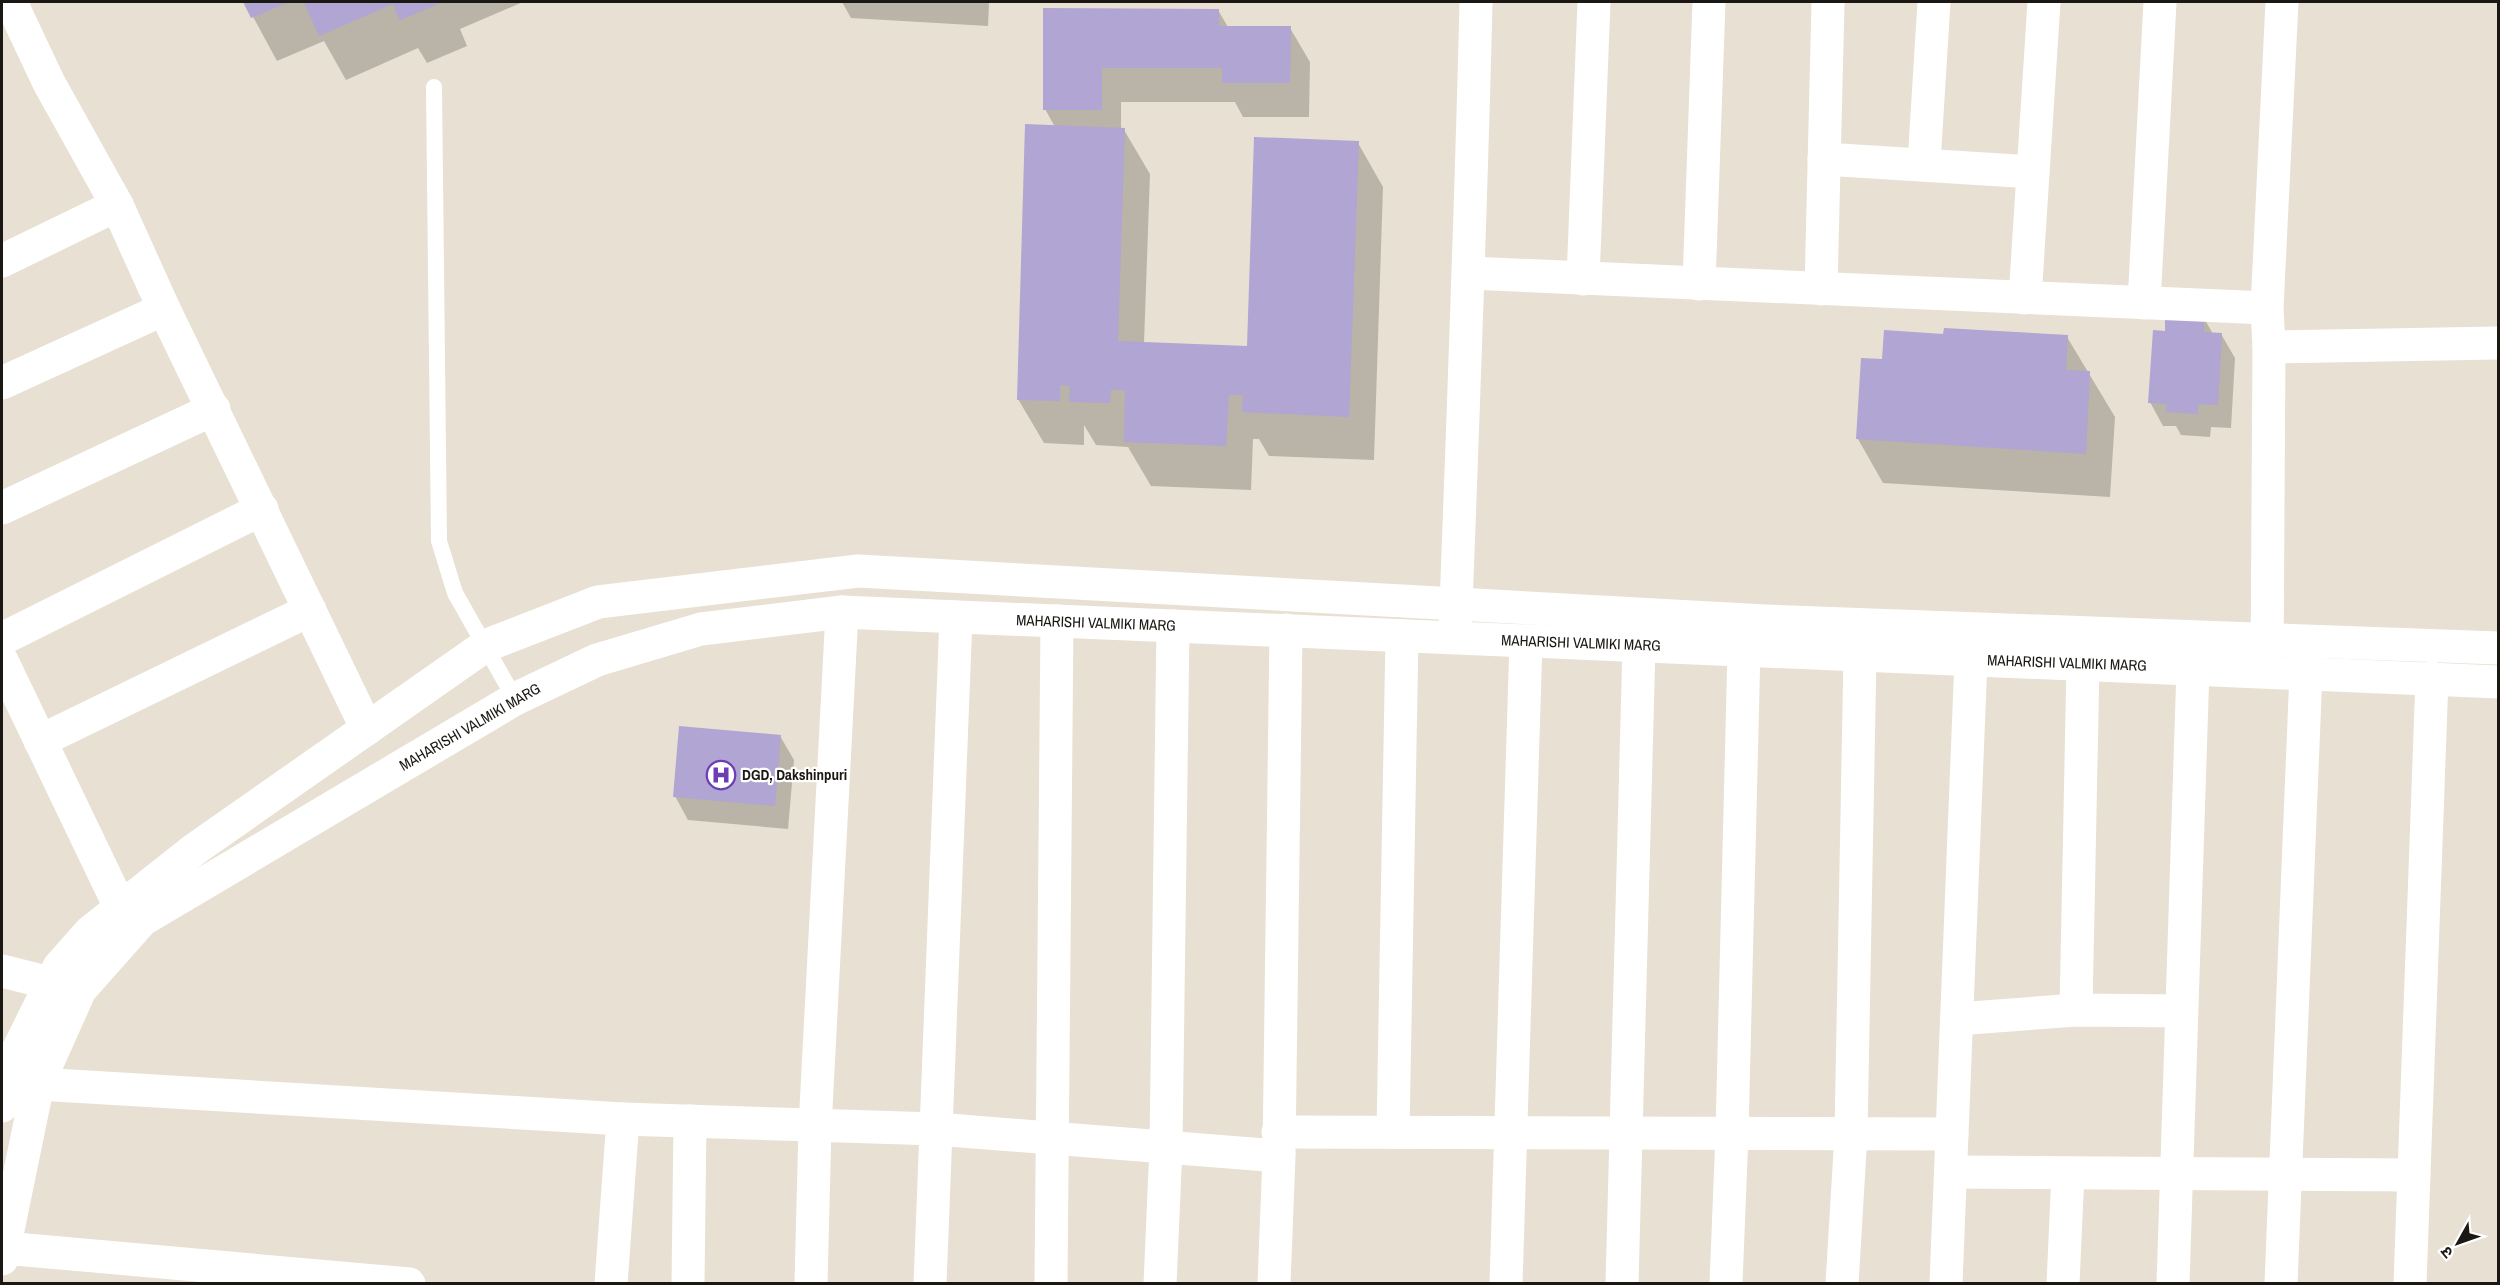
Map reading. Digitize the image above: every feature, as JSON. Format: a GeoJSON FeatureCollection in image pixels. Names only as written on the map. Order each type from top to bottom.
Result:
{"type":"FeatureCollection","features":[{"type":"Feature","properties":{"kind":"street"},"geometry":{"type":"LineString","coordinates":[[1455,637],[1463,381],[1470,273],[1476,2]]}},
{"type":"Feature","properties":{"kind":"street"},"geometry":{"type":"LineString","coordinates":[[1583,279],[1594,2]]}},
{"type":"Feature","properties":{"kind":"street"},"geometry":{"type":"LineString","coordinates":[[1699,284],[1709,2]]}},
{"type":"Feature","properties":{"kind":"street"},"geometry":{"type":"LineString","coordinates":[[1821,289],[1828,2]]}},
{"type":"Feature","properties":{"kind":"street"},"geometry":{"type":"LineString","coordinates":[[1924,164],[1934,2]]}},
{"type":"Feature","properties":{"kind":"street"},"geometry":{"type":"LineString","coordinates":[[2025,298],[2044,2]]}},
{"type":"Feature","properties":{"kind":"street"},"geometry":{"type":"LineString","coordinates":[[2144,303],[2160,2]]}},
{"type":"Feature","properties":{"kind":"street"},"geometry":{"type":"LineString","coordinates":[[2267,656],[2269,347],[2267,308],[2282,2]]}},
{"type":"Feature","properties":{"kind":"street"},"geometry":{"type":"LineString","coordinates":[[10,8],[48,83],[117,205],[164,309],[367,729]]}},
{"type":"Feature","properties":{"kind":"street"},"geometry":{"type":"LineString","coordinates":[[1824,159],[2033,172]]}},
{"type":"Feature","properties":{"kind":"street"},"geometry":{"type":"LineString","coordinates":[[2,261],[117,205]]}},
{"type":"Feature","properties":{"kind":"street"},"geometry":{"type":"LineString","coordinates":[[1470,273],[2267,308]]}},
{"type":"Feature","properties":{"kind":"street"},"geometry":{"type":"LineString","coordinates":[[2,383],[164,309]]}},
{"type":"Feature","properties":{"kind":"street"},"geometry":{"type":"LineString","coordinates":[[2269,347],[2499,343]]}},
{"type":"Feature","properties":{"kind":"street"},"geometry":{"type":"LineString","coordinates":[[2,508],[214,409]]}},
{"type":"Feature","properties":{"kind":"street"},"geometry":{"type":"LineString","coordinates":[[2,639],[262,509]]}},
{"type":"Feature","properties":{"kind":"street","name":"MAHARISHI VALMIKI MARG"},"geometry":{"type":"LineString","coordinates":[[3,1254],[38,1084],[65,987],[59,967],[90,932],[195,849],[486,646],[598,602],[858,572],[1765,621],[2267,656],[2499,648]]}},
{"type":"Feature","properties":{"kind":"street"},"geometry":{"type":"LineString","coordinates":[[40,741],[310,610]]}},
{"type":"Feature","properties":{"kind":"street"},"geometry":{"type":"LineString","coordinates":[[811,1284],[815,1127],[842,612]]}},
{"type":"Feature","properties":{"kind":"street","name":"MAHARISHI VALMIKI MARG"},"geometry":{"type":"LineString","coordinates":[[2,1106],[11,1064],[65,987],[142,920],[515,699],[597,660],[701,629],[842,612],[2193,668],[2267,656],[2306,672],[2499,682]]}},
{"type":"Feature","properties":{"kind":"street"},"geometry":{"type":"LineString","coordinates":[[930,1284],[956,617]]}},
{"type":"Feature","properties":{"kind":"street"},"geometry":{"type":"LineString","coordinates":[[1051,1284],[1057,621]]}},
{"type":"Feature","properties":{"kind":"street"},"geometry":{"type":"LineString","coordinates":[[1160,1284],[1166,1148],[1173,626]]}},
{"type":"Feature","properties":{"kind":"street"},"geometry":{"type":"LineString","coordinates":[[1274,1284],[1286,630]]}},
{"type":"Feature","properties":{"kind":"street"},"geometry":{"type":"LineString","coordinates":[[1393,1132],[1402,636]]}},
{"type":"Feature","properties":{"kind":"street"},"geometry":{"type":"LineString","coordinates":[[1506,1284],[1526,640]]}},
{"type":"Feature","properties":{"kind":"street"},"geometry":{"type":"LineString","coordinates":[[1622,1284],[1639,645]]}},
{"type":"Feature","properties":{"kind":"street"},"geometry":{"type":"LineString","coordinates":[[1725,1284],[1732,1133],[1744,649]]}},
{"type":"Feature","properties":{"kind":"street"},"geometry":{"type":"LineString","coordinates":[[1842,1284],[1851,1134],[1860,654]]}},
{"type":"Feature","properties":{"kind":"street"},"geometry":{"type":"LineString","coordinates":[[1946,1284],[1971,659]]}},
{"type":"Feature","properties":{"kind":"street"},"geometry":{"type":"LineString","coordinates":[[2,661],[121,909]]}},
{"type":"Feature","properties":{"kind":"street"},"geometry":{"type":"LineString","coordinates":[[2076,1010],[2083,664]]}},
{"type":"Feature","properties":{"kind":"street"},"geometry":{"type":"LineString","coordinates":[[2173,1284],[2193,668]]}},
{"type":"Feature","properties":{"kind":"street"},"geometry":{"type":"LineString","coordinates":[[2281,1284],[2306,672]]}},
{"type":"Feature","properties":{"kind":"street"},"geometry":{"type":"LineString","coordinates":[[2410,1284],[2432,678]]}},
{"type":"Feature","properties":{"kind":"street"},"geometry":{"type":"LineString","coordinates":[[2,971],[65,987]]}},
{"type":"Feature","properties":{"kind":"street"},"geometry":{"type":"LineString","coordinates":[[1957,1019],[2076,1010],[2181,1011]]}},
{"type":"Feature","properties":{"kind":"street"},"geometry":{"type":"LineString","coordinates":[[38,1084],[623,1119],[936,1130],[1166,1148],[1278,1144],[1393,1132],[1952,1134]]}},
{"type":"Feature","properties":{"kind":"street"},"geometry":{"type":"LineString","coordinates":[[611,1284],[623,1119]]}},
{"type":"Feature","properties":{"kind":"street"},"geometry":{"type":"LineString","coordinates":[[688,1284],[690,1121]]}},
{"type":"Feature","properties":{"kind":"street"},"geometry":{"type":"LineString","coordinates":[[1951,1172],[2414,1175]]}},
{"type":"Feature","properties":{"kind":"street"},"geometry":{"type":"LineString","coordinates":[[2063,1284],[2068,1173]]}},
{"type":"Feature","properties":{"kind":"street"},"geometry":{"type":"LineString","coordinates":[[3,1254],[409,1284]]}},
{"type":"Feature","properties":{"kind":"lane"},"geometry":{"type":"LineString","coordinates":[[434,87],[439,541],[455,593],[515,699]]}},
{"type":"Feature","properties":{"kind":"building"},"geometry":{"type":"Polygon","coordinates":[[[243,2],[289,2],[251,18],[243,2]]]}},
{"type":"Feature","properties":{"kind":"building"},"geometry":{"type":"Polygon","coordinates":[[[304,2],[443,2],[400,20],[393,4],[319,36],[304,2]]]}},
{"type":"Feature","properties":{"kind":"building"},"geometry":{"type":"Polygon","coordinates":[[[1043,8],[1219,9],[1219,26],[1291,26],[1290,83],[1222,83],[1222,68],[1102,68],[1102,110],[1043,110],[1043,8]]]}},
{"type":"Feature","properties":{"kind":"building"},"geometry":{"type":"Polygon","coordinates":[[[1025,124],[1125,128],[1118,341],[1247,346],[1254,137],[1359,141],[1349,417],[1242,412],[1243,395],[1229,395],[1226,446],[1124,442],[1125,390],[1111,390],[1110,403],[1069,402],[1070,386],[1060,385],[1060,401],[1017,400],[1025,124]]]}},
{"type":"Feature","properties":{"kind":"building"},"geometry":{"type":"Polygon","coordinates":[[[2165,314],[2204,316],[2204,332],[2222,333],[2218,405],[2198,404],[2198,414],[2166,412],[2167,404],[2148,403],[2153,330],[2165,331],[2165,314]]]}},
{"type":"Feature","properties":{"kind":"building"},"geometry":{"type":"Polygon","coordinates":[[[1944,328],[2068,335],[2066,370],[2090,371],[2086,454],[1856,439],[1861,358],[1882,359],[1884,330],[1943,334],[1944,328]]]}},
{"type":"Feature","properties":{"kind":"building"},"geometry":{"type":"Polygon","coordinates":[[[679,726],[781,735],[775,806],[673,797],[679,726]]]}},
{"type":"Feature","properties":{"kind":"place","name":"DGD, Dakshinpuri"},"geometry":{"type":"Point","coordinates":[721,775]}}]}
